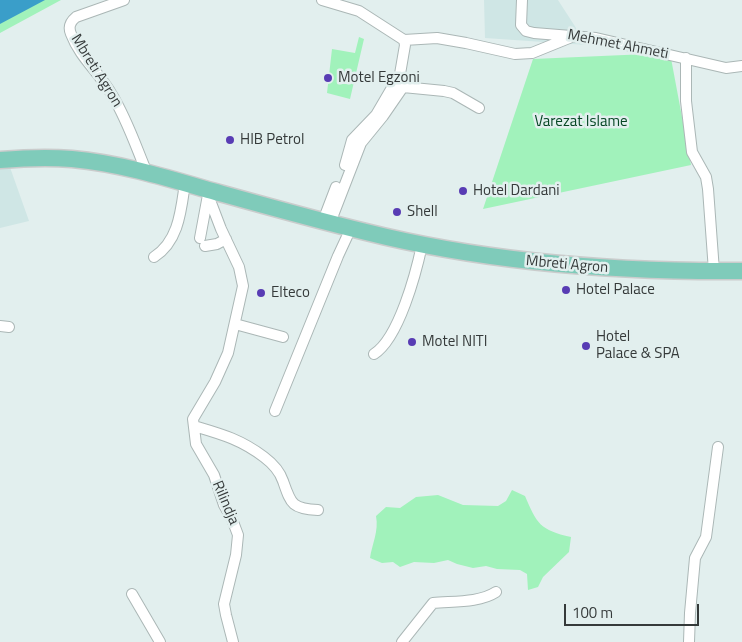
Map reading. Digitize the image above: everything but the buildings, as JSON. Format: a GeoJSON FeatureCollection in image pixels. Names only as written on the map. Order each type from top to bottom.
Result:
{"type":"FeatureCollection","features":[{"type":"Feature","properties":{"kind":"main road","name":"Mbreti Agron"},"geometry":{"type":"LineString","coordinates":[[0,160],[72,159],[98,163],[147,173],[185,183],[207,192],[351,228],[422,245],[478,255],[558,265],[642,270],[742,271]]}},
{"type":"Feature","properties":{"kind":"street","name":"Mbreti Agron"},"geometry":{"type":"LineString","coordinates":[[124,0],[76,17],[71,22],[70,29],[88,65],[111,92],[120,108],[147,173]]}},
{"type":"Feature","properties":{"kind":"street"},"geometry":{"type":"LineString","coordinates":[[322,0],[359,11],[404,40],[437,38],[515,54],[532,53],[574,36]]}},
{"type":"Feature","properties":{"kind":"street","name":"Mehmet Ahmeti"},"geometry":{"type":"LineString","coordinates":[[522,0],[521,25],[526,31],[596,38],[726,68],[742,66]]}},
{"type":"Feature","properties":{"kind":"street"},"geometry":{"type":"LineString","coordinates":[[327,222],[352,140],[376,115],[400,74],[405,45],[404,40]]}},
{"type":"Feature","properties":{"kind":"street"},"geometry":{"type":"LineString","coordinates":[[686,58],[686,101],[692,152],[706,177],[714,271]]}},
{"type":"Feature","properties":{"kind":"street"},"geometry":{"type":"LineString","coordinates":[[327,222],[361,143],[403,87],[453,93],[479,108]]}},
{"type":"Feature","properties":{"kind":"street"},"geometry":{"type":"LineString","coordinates":[[154,257],[168,245],[174,236],[185,183]]}},
{"type":"Feature","properties":{"kind":"street"},"geometry":{"type":"LineString","coordinates":[[207,192],[203,242],[217,244],[226,239]]}},
{"type":"Feature","properties":{"kind":"street","name":"Rilindja"},"geometry":{"type":"LineString","coordinates":[[207,192],[242,278],[235,324],[228,353],[223,367],[193,419],[199,450],[210,466],[224,505],[238,534],[236,555],[224,604],[233,642]]}},
{"type":"Feature","properties":{"kind":"street"},"geometry":{"type":"LineString","coordinates":[[275,411],[351,228]]}},
{"type":"Feature","properties":{"kind":"street"},"geometry":{"type":"LineString","coordinates":[[374,354],[392,336],[410,288],[422,245]]}},
{"type":"Feature","properties":{"kind":"street"},"geometry":{"type":"LineString","coordinates":[[235,324],[283,337]]}},
{"type":"Feature","properties":{"kind":"street"},"geometry":{"type":"LineString","coordinates":[[194,426],[228,436],[266,458],[279,473],[291,502],[302,508],[318,510]]}},
{"type":"Feature","properties":{"kind":"street"},"geometry":{"type":"LineString","coordinates":[[689,642],[696,558],[706,537],[718,447]]}},
{"type":"Feature","properties":{"kind":"street"},"geometry":{"type":"LineString","coordinates":[[402,642],[433,603],[481,598],[496,592]]}},
{"type":"Feature","properties":{"kind":"street"},"geometry":{"type":"LineString","coordinates":[[132,594],[160,642]]}},
{"type":"Feature","properties":{"kind":"shaded area"},"geometry":{"type":"Polygon","coordinates":[[[484,0],[558,0],[587,45],[485,38],[484,0]]]}},
{"type":"Feature","properties":{"kind":"shaded area"},"geometry":{"type":"Polygon","coordinates":[[[6,156],[29,221],[0,228],[0,157],[6,156]]]}},
{"type":"Feature","properties":{"kind":"green space"},"geometry":{"type":"Polygon","coordinates":[[[0,0],[61,0],[0,33],[0,0]]]}},
{"type":"Feature","properties":{"kind":"green space"},"geometry":{"type":"Polygon","coordinates":[[[359,37],[364,39],[350,99],[327,93],[332,49],[355,53],[359,37]]]}},
{"type":"Feature","properties":{"kind":"green space","name":"Varezat Islame"},"geometry":{"type":"Polygon","coordinates":[[[670,53],[691,165],[483,209],[533,59],[670,53]]]}},
{"type":"Feature","properties":{"kind":"green space"},"geometry":{"type":"Polygon","coordinates":[[[512,490],[525,496],[533,513],[546,528],[552,532],[571,537],[569,552],[543,577],[538,587],[528,590],[527,574],[520,570],[497,569],[486,566],[473,568],[448,560],[434,563],[414,562],[400,567],[393,562],[382,563],[370,558],[376,532],[376,516],[386,507],[400,508],[416,497],[438,495],[463,505],[498,506],[506,501],[512,490]]]}},
{"type":"Feature","properties":{"kind":"water"},"geometry":{"type":"Polygon","coordinates":[[[0,0],[45,0],[0,24],[0,0]]]}},
{"type":"Feature","properties":{"kind":"place","name":"Motel Egzoni"},"geometry":{"type":"Point","coordinates":[328,78]}},
{"type":"Feature","properties":{"kind":"place","name":"HIB Petrol"},"geometry":{"type":"Point","coordinates":[230,140]}},
{"type":"Feature","properties":{"kind":"place","name":"Hotel Dardani"},"geometry":{"type":"Point","coordinates":[463,191]}},
{"type":"Feature","properties":{"kind":"place","name":"Shell"},"geometry":{"type":"Point","coordinates":[397,212]}},
{"type":"Feature","properties":{"kind":"place","name":"Hotel Palace"},"geometry":{"type":"Point","coordinates":[566,290]}},
{"type":"Feature","properties":{"kind":"place","name":"Elteco"},"geometry":{"type":"Point","coordinates":[261,293]}},
{"type":"Feature","properties":{"kind":"place","name":"Motel NITI"},"geometry":{"type":"Point","coordinates":[412,342]}},
{"type":"Feature","properties":{"kind":"place","name":"Hotel Palace & SPA"},"geometry":{"type":"Point","coordinates":[586,346]}}]}
